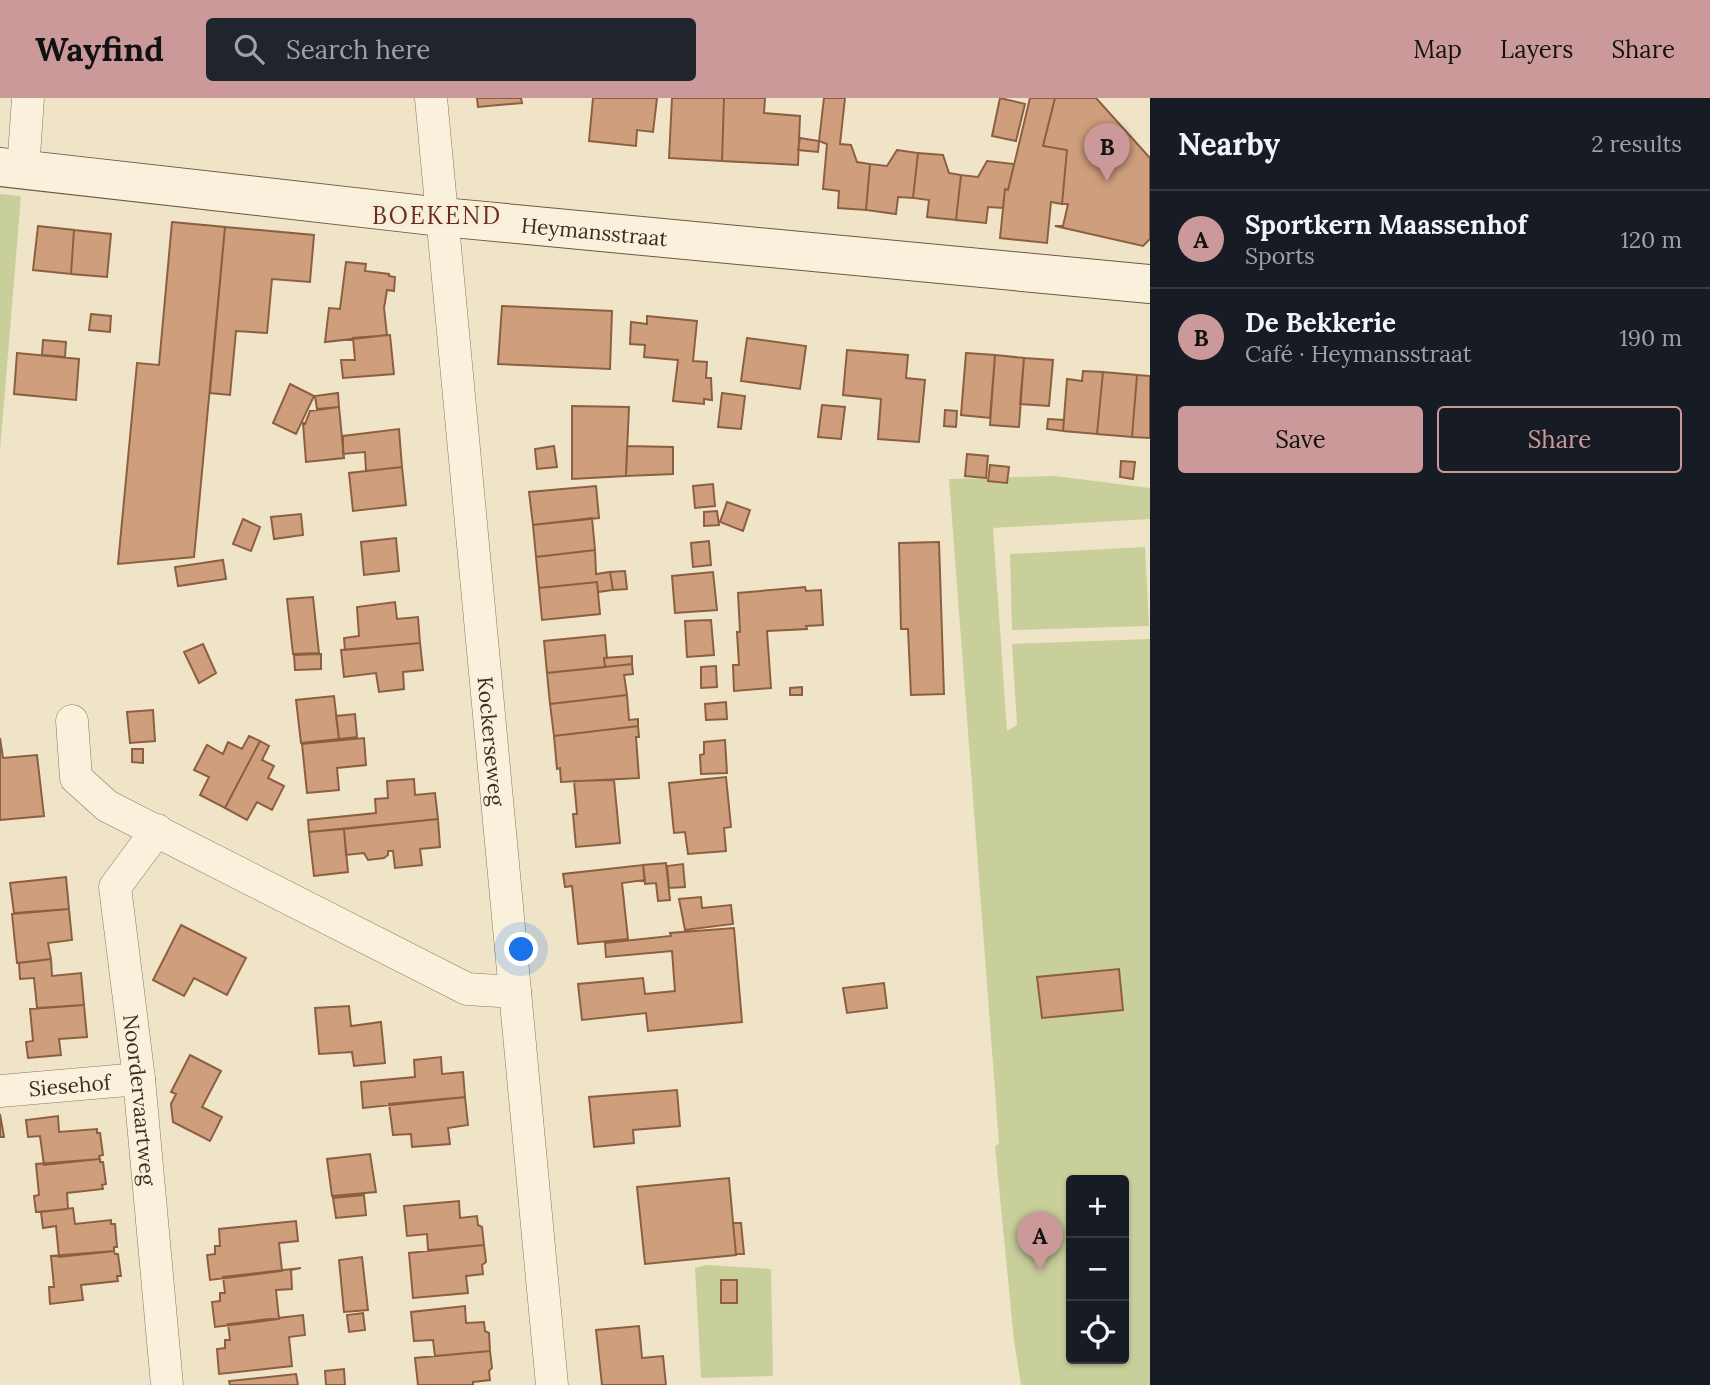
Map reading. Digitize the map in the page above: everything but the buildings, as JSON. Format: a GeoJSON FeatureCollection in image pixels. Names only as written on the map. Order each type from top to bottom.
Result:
{"type":"FeatureCollection","features":[{"type":"Feature","properties":{"kind":"street"},"geometry":{"type":"LineString","coordinates":[[11,169],[29,98]]}},
{"type":"Feature","properties":{"kind":"street","name":"Kockerseweg"},"geometry":{"type":"LineString","coordinates":[[431,98],[552,1385]]}},
{"type":"Feature","properties":{"kind":"street","name":"Heymansstraat"},"geometry":{"type":"LineString","coordinates":[[11,169],[442,217],[1150,284]]}},
{"type":"Feature","properties":{"kind":"street"},"geometry":{"type":"LineString","coordinates":[[72,721],[76,778],[107,807],[467,989],[515,992]]}},
{"type":"Feature","properties":{"kind":"street","name":"Noordervaartweg"},"geometry":{"type":"LineString","coordinates":[[157,830],[115,887],[139,1079],[167,1385]]}},
{"type":"Feature","properties":{"kind":"street","name":"Siesehof"},"geometry":{"type":"LineString","coordinates":[[0,1091],[139,1079]]}},
{"type":"Feature","properties":{"kind":"green space"},"geometry":{"type":"Polygon","coordinates":[[[0,194],[21,196],[0,451],[0,194]]]}},
{"type":"Feature","properties":{"kind":"green space"},"geometry":{"type":"Polygon","coordinates":[[[1055,476],[1150,488],[1150,519],[993,528],[1007,731],[1017,725],[1012,644],[1150,639],[1150,1385],[1021,1385],[1014,1341],[995,1146],[999,1144],[949,479],[1055,476]]]}},
{"type":"Feature","properties":{"kind":"green space"},"geometry":{"type":"Polygon","coordinates":[[[1145,547],[1149,626],[1012,630],[1010,554],[1145,547]]]}},
{"type":"Feature","properties":{"kind":"green space"},"geometry":{"type":"Polygon","coordinates":[[[706,1265],[771,1269],[773,1376],[701,1378],[695,1268],[706,1265]]]}},
{"type":"Feature","properties":{"kind":"place","name":"De Bekkerie"},"geometry":{"type":"Point","coordinates":[1107,181]}},
{"type":"Feature","properties":{"kind":"place","name":"Sportkern Maassenhof"},"geometry":{"type":"Point","coordinates":[1040,1270]}},
{"type":"Feature","properties":{"kind":"district","name":"BOEKEND"},"geometry":{"type":"Point","coordinates":[437,215]}}]}
